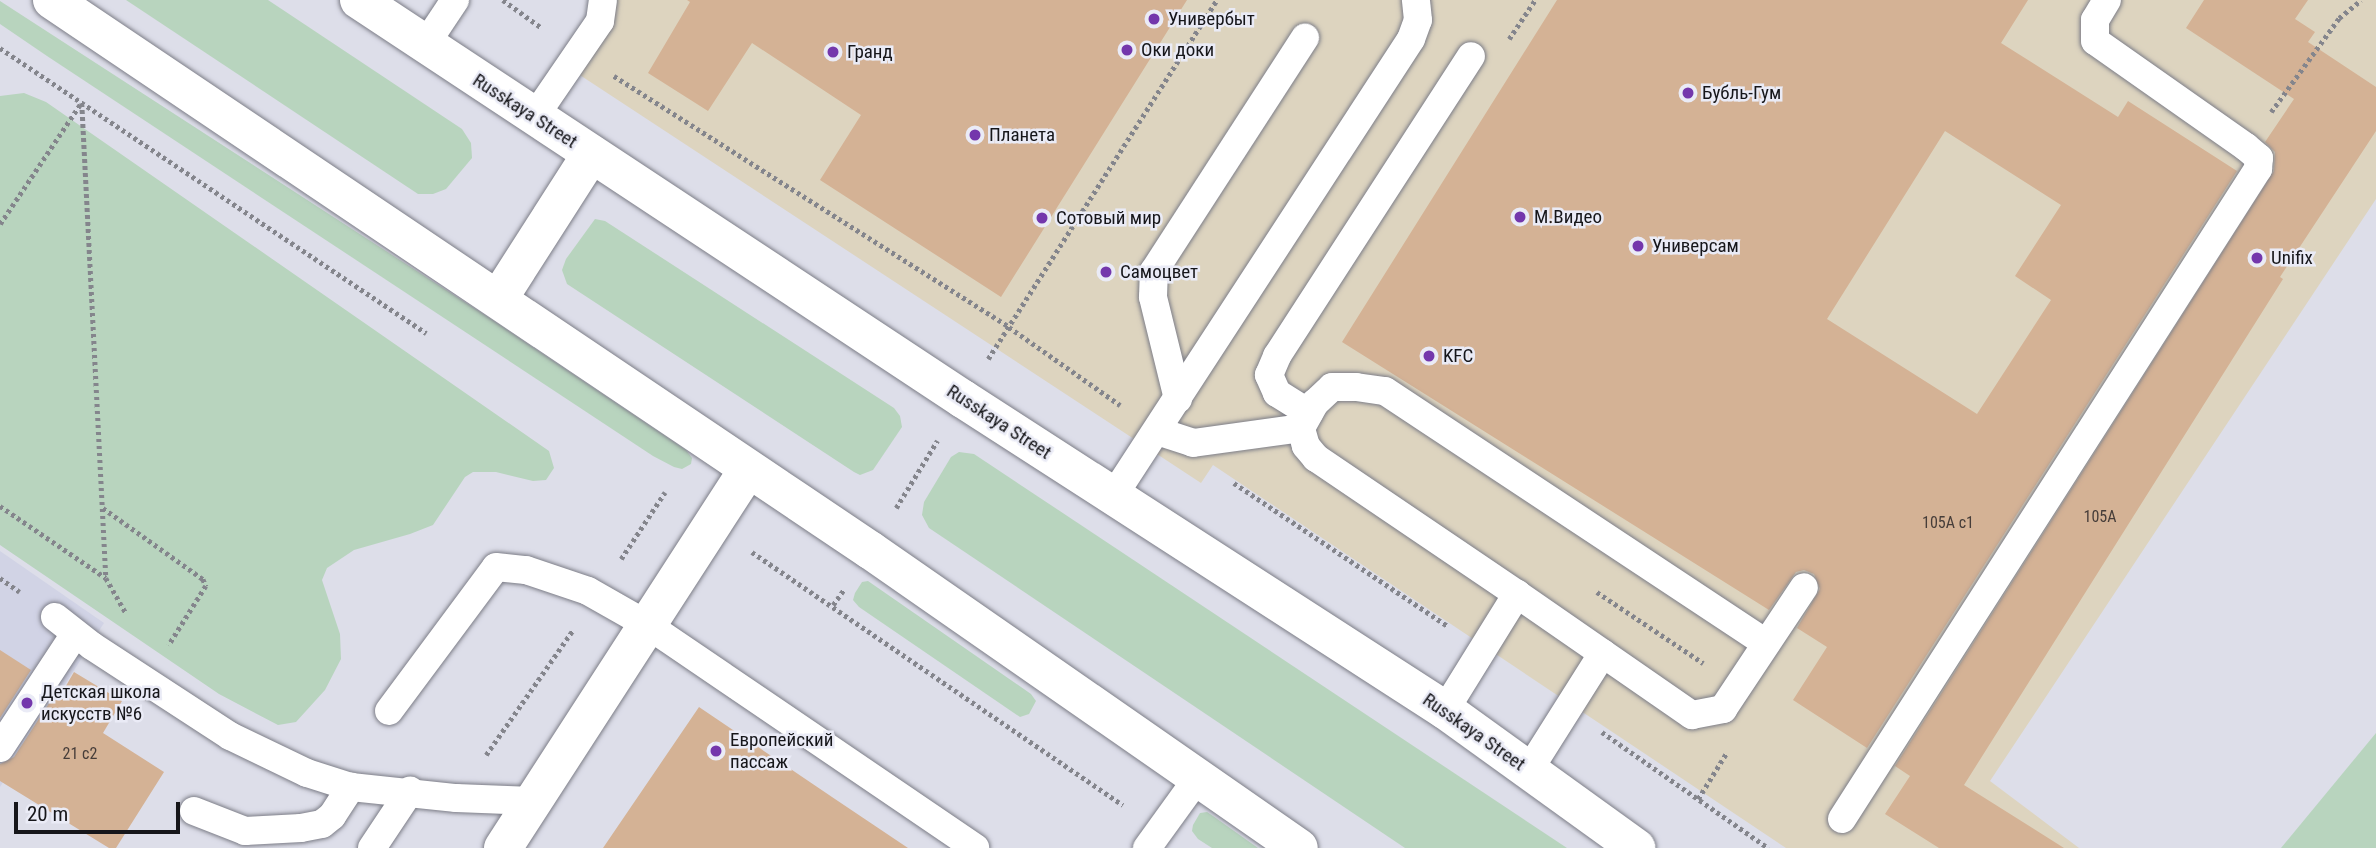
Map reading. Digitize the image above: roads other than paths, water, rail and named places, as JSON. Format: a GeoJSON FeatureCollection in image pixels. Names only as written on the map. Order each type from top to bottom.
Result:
{"type":"FeatureCollection","features":[{"type":"Feature","properties":{"kind":"main road"},"geometry":{"type":"LineString","coordinates":[[52,0],[499,298],[870,550],[1298,848]]}},
{"type":"Feature","properties":{"kind":"main road","name":"Russkaya Street"},"geometry":{"type":"LineString","coordinates":[[359,0],[963,399],[1445,710],[1636,848]]}},
{"type":"Feature","properties":{"kind":"main road"},"geometry":{"type":"LineString","coordinates":[[499,298],[591,154]]}},
{"type":"Feature","properties":{"kind":"main road"},"geometry":{"type":"LineString","coordinates":[[503,848],[748,469]]}},
{"type":"Feature","properties":{"kind":"lane"},"geometry":{"type":"LineString","coordinates":[[425,45],[455,0]]}},
{"type":"Feature","properties":{"kind":"lane"},"geometry":{"type":"LineString","coordinates":[[534,116],[580,55],[600,21],[603,0]]}},
{"type":"Feature","properties":{"kind":"lane"},"geometry":{"type":"LineString","coordinates":[[1114,495],[1411,39],[1418,20],[1416,0]]}},
{"type":"Feature","properties":{"kind":"lane"},"geometry":{"type":"LineString","coordinates":[[1842,819],[2258,169],[2259,158],[2246,147],[2095,41],[2095,20],[2107,0]]}},
{"type":"Feature","properties":{"kind":"lane"},"geometry":{"type":"LineString","coordinates":[[1178,399],[1153,297],[1154,271],[1305,38]]}},
{"type":"Feature","properties":{"kind":"lane"},"geometry":{"type":"LineString","coordinates":[[1471,57],[1277,356],[1269,374],[1278,393],[1305,420],[1306,446],[1316,458],[1692,715],[1723,709],[1804,587]]}},
{"type":"Feature","properties":{"kind":"lane"},"geometry":{"type":"LineString","coordinates":[[1157,431],[1193,443],[1305,420],[1332,387],[1385,391],[1766,643]]}},
{"type":"Feature","properties":{"kind":"lane"},"geometry":{"type":"LineString","coordinates":[[389,710],[496,567],[526,570],[589,591],[646,624],[975,848]]}},
{"type":"Feature","properties":{"kind":"lane"},"geometry":{"type":"LineString","coordinates":[[1445,710],[1517,594]]}},
{"type":"Feature","properties":{"kind":"lane"},"geometry":{"type":"LineString","coordinates":[[0,748],[65,625],[147,682],[253,748],[307,774],[351,787],[410,791],[456,798],[533,801]]}},
{"type":"Feature","properties":{"kind":"lane"},"geometry":{"type":"LineString","coordinates":[[1529,770],[1603,653]]}},
{"type":"Feature","properties":{"kind":"lane"},"geometry":{"type":"LineString","coordinates":[[1154,840],[1197,779]]}},
{"type":"Feature","properties":{"kind":"lane"},"geometry":{"type":"LineString","coordinates":[[194,811],[245,831],[301,828],[322,824],[332,816],[351,787]]}},
{"type":"Feature","properties":{"kind":"lane"},"geometry":{"type":"LineString","coordinates":[[372,848],[410,791]]}},
{"type":"Feature","properties":{"kind":"place","name":"Универбыт"},"geometry":{"type":"Point","coordinates":[1154,19]}},
{"type":"Feature","properties":{"kind":"place","name":"Оки доки"},"geometry":{"type":"Point","coordinates":[1127,50]}},
{"type":"Feature","properties":{"kind":"place","name":"Гранд"},"geometry":{"type":"Point","coordinates":[833,52]}},
{"type":"Feature","properties":{"kind":"place","name":"Бубль-Гум"},"geometry":{"type":"Point","coordinates":[1688,93]}},
{"type":"Feature","properties":{"kind":"place","name":"Планета"},"geometry":{"type":"Point","coordinates":[975,135]}},
{"type":"Feature","properties":{"kind":"place","name":"М.Видео"},"geometry":{"type":"Point","coordinates":[1520,217]}},
{"type":"Feature","properties":{"kind":"place","name":"Сотовый мир"},"geometry":{"type":"Point","coordinates":[1042,218]}},
{"type":"Feature","properties":{"kind":"place","name":"Универсам"},"geometry":{"type":"Point","coordinates":[1638,246]}},
{"type":"Feature","properties":{"kind":"place","name":"Unifix"},"geometry":{"type":"Point","coordinates":[2257,258]}},
{"type":"Feature","properties":{"kind":"place","name":"Самоцвет"},"geometry":{"type":"Point","coordinates":[1106,272]}},
{"type":"Feature","properties":{"kind":"place","name":"KFC"},"geometry":{"type":"Point","coordinates":[1429,356]}},
{"type":"Feature","properties":{"kind":"place","name":"Детская школа искусств №6"},"geometry":{"type":"Point","coordinates":[27,703]}},
{"type":"Feature","properties":{"kind":"place","name":"Европейский пассаж"},"geometry":{"type":"Point","coordinates":[716,751]}}]}
